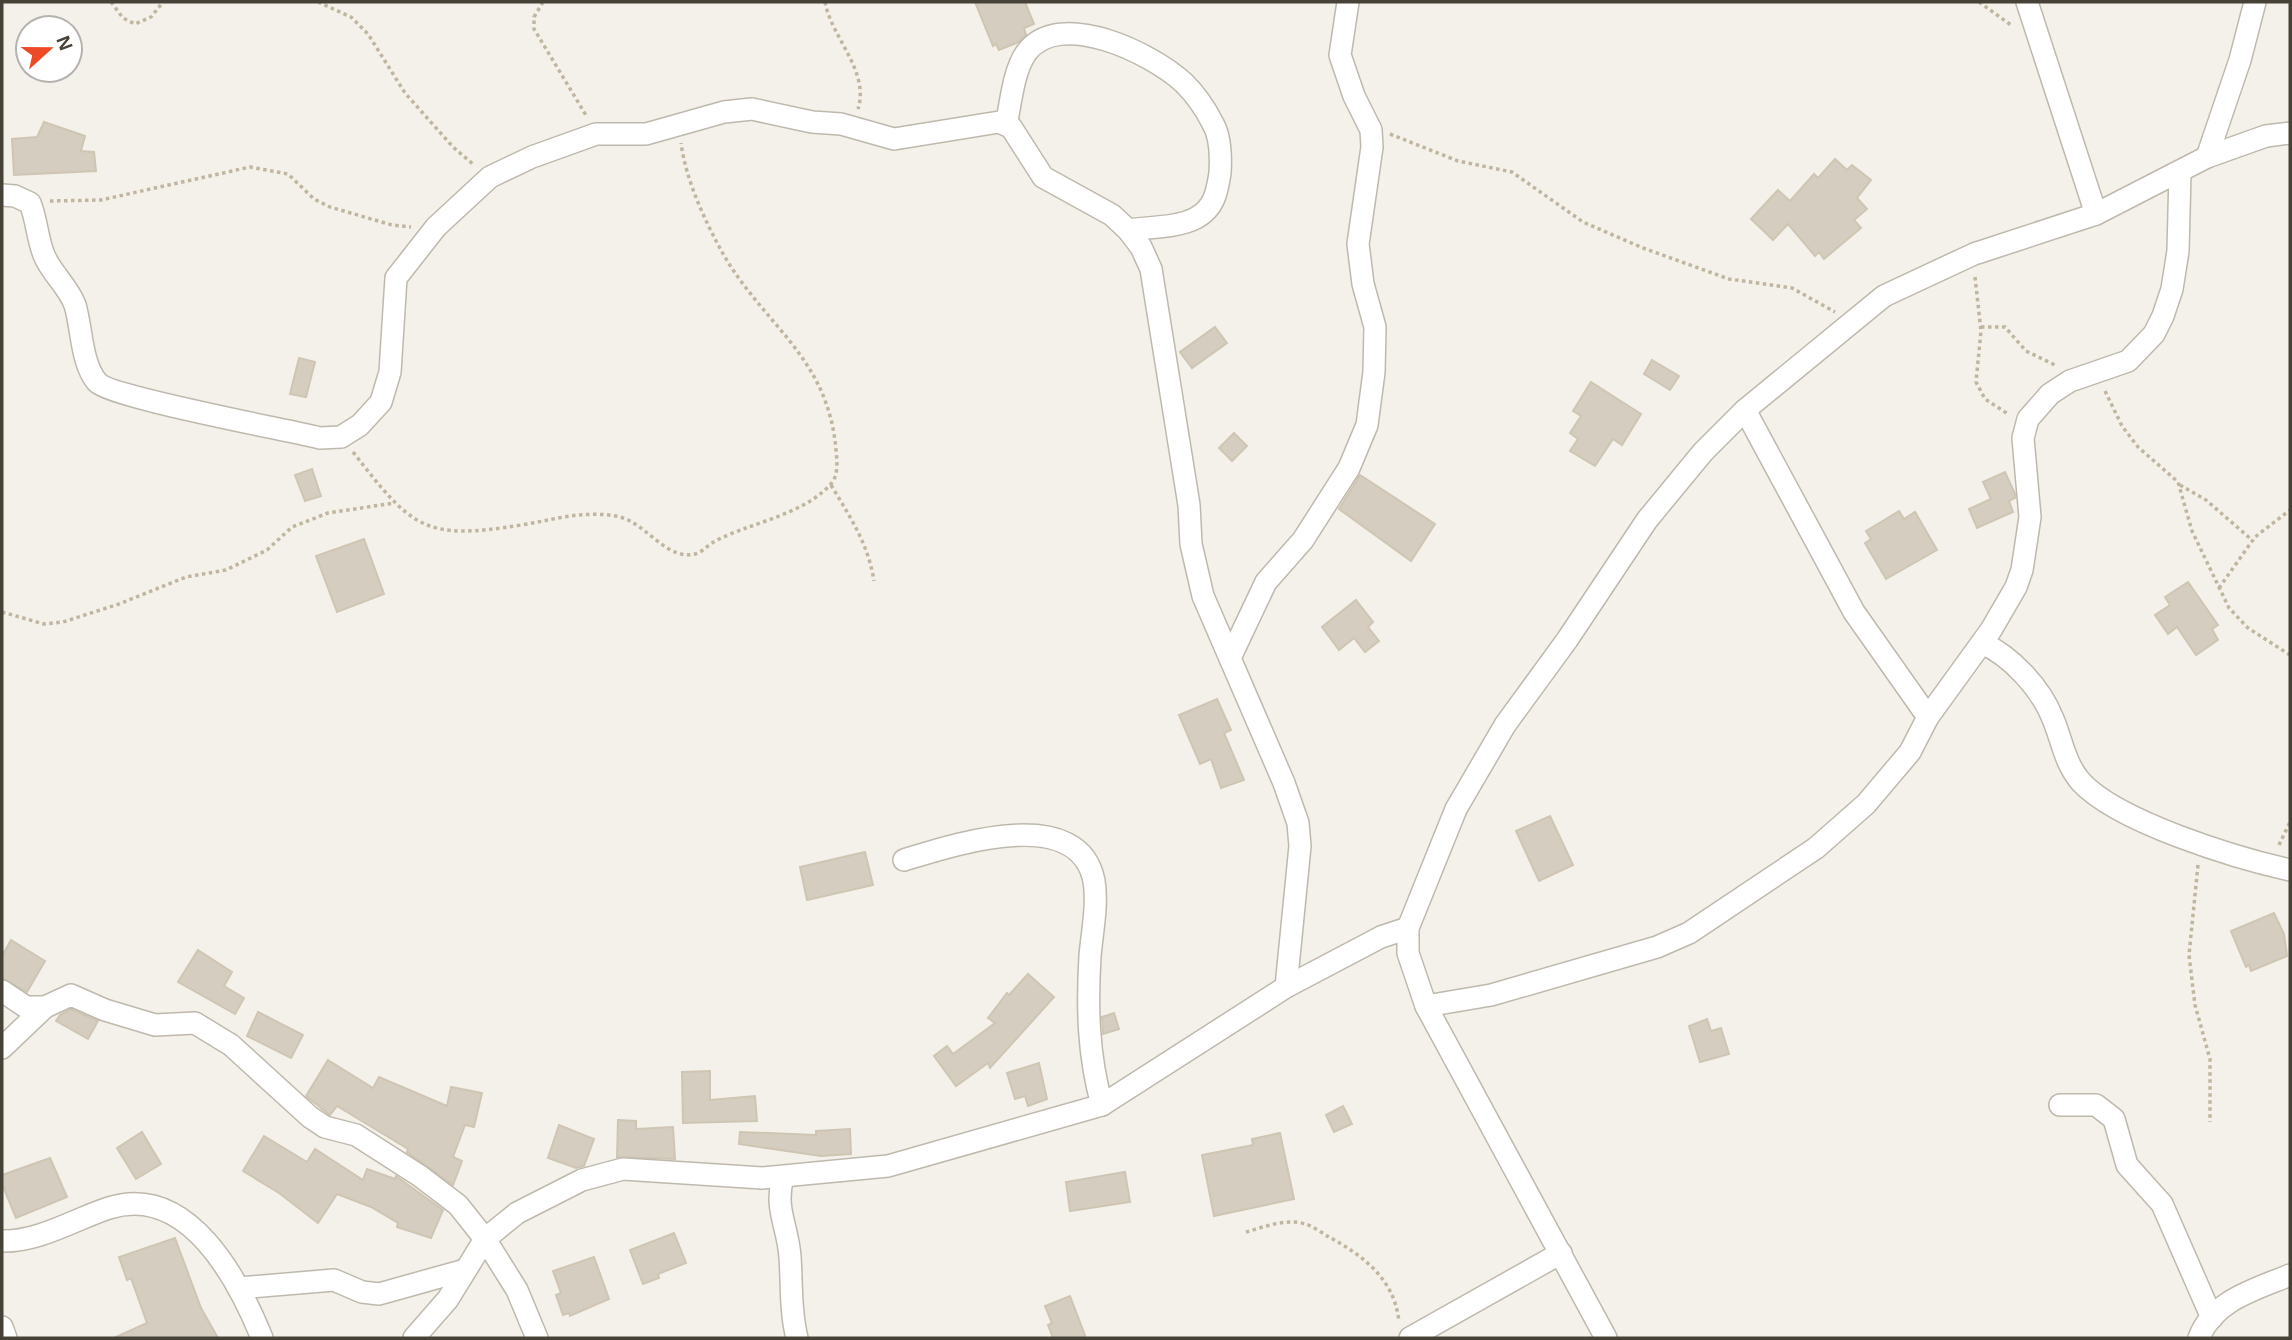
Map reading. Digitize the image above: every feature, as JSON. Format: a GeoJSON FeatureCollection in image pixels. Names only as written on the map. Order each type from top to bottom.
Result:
{"type":"FeatureCollection","features":[{"type":"Feature","properties":{"kind":"street"},"geometry":{"type":"LineString","coordinates":[[1230,658],[1266,582],[1303,540],[1363,439],[1376,344],[1374,316],[1359,266],[1358,244],[1369,181],[1371,130],[1354,96],[1340,55],[1341,32],[1348,2]]}},
{"type":"Feature","properties":{"kind":"street"},"geometry":{"type":"LineString","coordinates":[[2027,2],[2096,214]]}},
{"type":"Feature","properties":{"kind":"street"},"geometry":{"type":"LineString","coordinates":[[2207,157],[2241,60],[2255,2]]}},
{"type":"Feature","properties":{"kind":"street"},"geometry":{"type":"LineString","coordinates":[[1006,125],[1020,65],[1027,52],[1037,43],[1061,34],[1099,36],[1121,45],[1183,82],[1214,124],[1221,157],[1218,191],[1211,207],[1195,218],[1128,230]]}},
{"type":"Feature","properties":{"kind":"street"},"geometry":{"type":"LineString","coordinates":[[2,195],[15,196],[30,203],[45,258],[61,278],[74,305],[90,366],[97,382],[111,390],[186,409],[320,438],[341,437],[360,425],[381,402],[390,372],[396,278],[436,227],[490,177],[532,157],[596,134],[646,134],[724,112],[752,109],[812,122],[841,124],[894,139],[984,124],[1011,127],[1043,177],[1112,215],[1141,247],[1151,269],[1189,505],[1191,544],[1203,596],[1284,783],[1300,835],[1286,987]]}},
{"type":"Feature","properties":{"kind":"street"},"geometry":{"type":"LineString","coordinates":[[1606,1338],[1426,1006],[1408,953],[1408,928],[1456,809],[1505,725],[1567,640],[1647,520],[1703,452],[1745,410],[1853,320],[1884,296],[1974,254],[2096,214],[2207,157],[2266,136],[2290,133]]}},
{"type":"Feature","properties":{"kind":"street"},"geometry":{"type":"LineString","coordinates":[[1426,1006],[1491,995],[1657,947],[1689,933],[1836,832],[1866,804],[1910,752],[1928,716],[2006,609],[2022,570],[2030,517],[2023,439],[2037,407],[2059,388],[2087,374],[2128,361],[2154,334],[2163,316],[2172,289],[2178,251],[2180,173]]}},
{"type":"Feature","properties":{"kind":"street"},"geometry":{"type":"LineString","coordinates":[[1745,410],[1854,612],[1928,716]]}},
{"type":"Feature","properties":{"kind":"street"},"geometry":{"type":"LineString","coordinates":[[1982,643],[2000,651],[2010,660],[2039,697],[2052,716],[2069,765],[2081,782],[2107,804],[2152,825],[2290,870]]}},
{"type":"Feature","properties":{"kind":"street"},"geometry":{"type":"LineString","coordinates":[[904,860],[996,835],[1023,834],[1043,837],[1079,852],[1094,881],[1089,1037],[1102,1105]]}},
{"type":"Feature","properties":{"kind":"street"},"geometry":{"type":"LineString","coordinates":[[414,1338],[447,1299],[485,1239],[517,1213],[544,1197],[607,1172],[635,1169],[720,1178],[783,1177],[888,1166],[1102,1105],[1286,987],[1381,937],[1408,928]]}},
{"type":"Feature","properties":{"kind":"street"},"geometry":{"type":"LineString","coordinates":[[2,990],[26,1007],[45,1007]]}},
{"type":"Feature","properties":{"kind":"street"},"geometry":{"type":"LineString","coordinates":[[2,1048],[45,1007],[72,995],[105,1010],[155,1025],[195,1023],[231,1045],[310,1117],[325,1127],[356,1135],[420,1176],[458,1205],[485,1239],[517,1290],[537,1338]]}},
{"type":"Feature","properties":{"kind":"street"},"geometry":{"type":"LineString","coordinates":[[2060,1105],[2096,1105],[2114,1119],[2127,1165],[2162,1204],[2212,1318]]}},
{"type":"Feature","properties":{"kind":"street"},"geometry":{"type":"LineString","coordinates":[[783,1177],[778,1204],[790,1256],[790,1281],[797,1338]]}},
{"type":"Feature","properties":{"kind":"street"},"geometry":{"type":"LineString","coordinates":[[2,1241],[25,1239],[112,1207],[135,1204],[184,1219],[213,1249],[239,1288],[262,1338]]}},
{"type":"Feature","properties":{"kind":"street"},"geometry":{"type":"LineString","coordinates":[[1405,1335],[1561,1252]]}},
{"type":"Feature","properties":{"kind":"street"},"geometry":{"type":"LineString","coordinates":[[239,1288],[334,1280],[362,1292],[379,1294],[465,1270]]}},
{"type":"Feature","properties":{"kind":"street"},"geometry":{"type":"LineString","coordinates":[[2199,1338],[2212,1318],[2234,1298],[2290,1275]]}},
{"type":"Feature","properties":{"kind":"street"},"geometry":{"type":"LineString","coordinates":[[2,1327],[6,1338]]}},
{"type":"Feature","properties":{"kind":"path"},"geometry":{"type":"LineString","coordinates":[[111,2],[123,18],[135,24],[152,17],[163,2]]}},
{"type":"Feature","properties":{"kind":"path"},"geometry":{"type":"LineString","coordinates":[[318,2],[351,17],[368,34],[405,93],[453,147],[490,177]]}},
{"type":"Feature","properties":{"kind":"path"},"geometry":{"type":"LineString","coordinates":[[543,2],[534,18],[534,29],[596,134]]}},
{"type":"Feature","properties":{"kind":"path"},"geometry":{"type":"LineString","coordinates":[[825,2],[827,13],[856,75],[861,94],[855,115],[841,124]]}},
{"type":"Feature","properties":{"kind":"path"},"geometry":{"type":"LineString","coordinates":[[1979,2],[2008,23],[2035,32]]}},
{"type":"Feature","properties":{"kind":"path"},"geometry":{"type":"LineString","coordinates":[[341,437],[394,503],[436,530],[457,533],[559,516],[612,515],[631,521],[666,547],[683,554],[696,554],[719,540],[799,506],[831,485],[837,474],[834,423],[825,397],[801,354],[739,278],[723,252],[691,183],[678,127]]}},
{"type":"Feature","properties":{"kind":"path"},"geometry":{"type":"LineString","coordinates":[[1371,130],[1396,135],[1458,161],[1512,172],[1583,222],[1643,248],[1729,279],[1792,288],[1823,307],[1853,320]]}},
{"type":"Feature","properties":{"kind":"path"},"geometry":{"type":"LineString","coordinates":[[30,203],[101,200],[250,167],[288,174],[314,199],[360,216],[392,225],[436,227]]}},
{"type":"Feature","properties":{"kind":"path"},"geometry":{"type":"LineString","coordinates":[[1974,254],[1981,327],[1976,374],[1979,391],[1985,399],[2025,430]]}},
{"type":"Feature","properties":{"kind":"path"},"geometry":{"type":"LineString","coordinates":[[1981,327],[2009,329],[2026,351],[2087,374],[2138,447],[2180,485],[2206,500],[2252,540]]}},
{"type":"Feature","properties":{"kind":"path"},"geometry":{"type":"LineString","coordinates":[[831,485],[860,531],[871,560],[874,582]]}},
{"type":"Feature","properties":{"kind":"path"},"geometry":{"type":"LineString","coordinates":[[2180,485],[2192,531],[2229,608],[2248,628],[2265,641],[2281,647],[2290,656]]}},
{"type":"Feature","properties":{"kind":"path"},"geometry":{"type":"LineString","coordinates":[[2,612],[44,624],[63,622],[119,604],[186,577],[226,570],[267,550],[292,527],[328,513],[394,503]]}},
{"type":"Feature","properties":{"kind":"path"},"geometry":{"type":"LineString","coordinates":[[2218,589],[2252,540],[2290,510]]}},
{"type":"Feature","properties":{"kind":"path"},"geometry":{"type":"LineString","coordinates":[[2200,842],[2189,955],[2195,1005],[2210,1059],[2210,1122]]}},
{"type":"Feature","properties":{"kind":"path"},"geometry":{"type":"LineString","coordinates":[[1245,1232],[1280,1223],[1304,1224],[1364,1258],[1377,1270],[1394,1299],[1405,1335]]}},
{"type":"Feature","properties":{"kind":"building"},"geometry":{"type":"Polygon","coordinates":[[[975,2],[1025,2],[1034,24],[1024,28],[1026,35],[1019,42],[999,50],[996,44],[993,46],[975,2]]]}},
{"type":"Feature","properties":{"kind":"building"},"geometry":{"type":"Polygon","coordinates":[[[44,122],[85,136],[81,151],[94,152],[96,171],[14,175],[12,139],[37,137],[44,122]]]}},
{"type":"Feature","properties":{"kind":"building"},"geometry":{"type":"Polygon","coordinates":[[[1835,159],[1847,170],[1852,165],[1871,180],[1857,198],[1867,209],[1854,220],[1861,228],[1824,259],[1819,252],[1815,256],[1788,224],[1773,240],[1751,219],[1778,190],[1790,201],[1814,174],[1818,178],[1835,159]]]}},
{"type":"Feature","properties":{"kind":"building"},"geometry":{"type":"Polygon","coordinates":[[[1215,327],[1227,343],[1192,368],[1180,352],[1215,327]]]}},
{"type":"Feature","properties":{"kind":"building"},"geometry":{"type":"Polygon","coordinates":[[[299,358],[315,362],[306,397],[290,394],[299,358]]]}},
{"type":"Feature","properties":{"kind":"building"},"geometry":{"type":"Polygon","coordinates":[[[1652,360],[1679,376],[1670,390],[1644,374],[1652,360]]]}},
{"type":"Feature","properties":{"kind":"building"},"geometry":{"type":"Polygon","coordinates":[[[1591,382],[1641,414],[1622,445],[1613,439],[1595,466],[1570,451],[1578,439],[1570,433],[1581,416],[1573,411],[1591,382]]]}},
{"type":"Feature","properties":{"kind":"building"},"geometry":{"type":"Polygon","coordinates":[[[1234,433],[1247,446],[1232,461],[1219,448],[1234,433]]]}},
{"type":"Feature","properties":{"kind":"building"},"geometry":{"type":"Polygon","coordinates":[[[312,469],[321,496],[305,501],[295,475],[312,469]]]}},
{"type":"Feature","properties":{"kind":"building"},"geometry":{"type":"Polygon","coordinates":[[[2005,472],[2015,494],[2015,498],[2009,501],[2013,512],[1977,528],[1969,509],[1991,499],[1983,482],[2005,472]]]}},
{"type":"Feature","properties":{"kind":"building"},"geometry":{"type":"Polygon","coordinates":[[[1360,475],[1435,524],[1411,561],[1339,509],[1360,475]]]}},
{"type":"Feature","properties":{"kind":"building"},"geometry":{"type":"Polygon","coordinates":[[[1899,511],[1904,519],[1915,512],[1937,550],[1886,579],[1865,543],[1871,539],[1866,531],[1899,511]]]}},
{"type":"Feature","properties":{"kind":"building"},"geometry":{"type":"Polygon","coordinates":[[[364,539],[384,594],[337,612],[316,556],[364,539]]]}},
{"type":"Feature","properties":{"kind":"building"},"geometry":{"type":"Polygon","coordinates":[[[2188,582],[2218,625],[2212,629],[2218,640],[2196,655],[2177,627],[2168,634],[2155,615],[2170,605],[2165,597],[2188,582]]]}},
{"type":"Feature","properties":{"kind":"building"},"geometry":{"type":"Polygon","coordinates":[[[1356,600],[1373,622],[1368,627],[1379,641],[1365,652],[1354,638],[1339,650],[1322,627],[1356,600]]]}},
{"type":"Feature","properties":{"kind":"building"},"geometry":{"type":"Polygon","coordinates":[[[1217,699],[1231,730],[1224,733],[1244,780],[1221,788],[1211,759],[1200,764],[1179,715],[1217,699]]]}},
{"type":"Feature","properties":{"kind":"building"},"geometry":{"type":"Polygon","coordinates":[[[1550,816],[1573,865],[1539,881],[1516,831],[1550,816]]]}},
{"type":"Feature","properties":{"kind":"building"},"geometry":{"type":"Polygon","coordinates":[[[865,852],[873,885],[807,900],[800,867],[865,852]]]}},
{"type":"Feature","properties":{"kind":"building"},"geometry":{"type":"Polygon","coordinates":[[[2274,913],[2284,934],[2287,956],[2251,971],[2249,965],[2246,967],[2231,931],[2274,913]]]}},
{"type":"Feature","properties":{"kind":"building"},"geometry":{"type":"Polygon","coordinates":[[[11,940],[45,961],[27,992],[2,978],[2,956],[11,940]]]}},
{"type":"Feature","properties":{"kind":"building"},"geometry":{"type":"Polygon","coordinates":[[[198,950],[232,972],[224,986],[244,998],[235,1014],[178,982],[198,950]]]}},
{"type":"Feature","properties":{"kind":"building"},"geometry":{"type":"Polygon","coordinates":[[[1028,974],[1054,997],[990,1068],[988,1063],[956,1086],[934,1056],[947,1046],[953,1054],[995,1023],[988,1018],[1007,993],[1009,995],[1028,974]]]}},
{"type":"Feature","properties":{"kind":"building"},"geometry":{"type":"Polygon","coordinates":[[[71,1009],[98,1021],[88,1039],[56,1021],[60,1015],[71,1009]]]}},
{"type":"Feature","properties":{"kind":"building"},"geometry":{"type":"Polygon","coordinates":[[[258,1012],[303,1035],[291,1058],[247,1036],[258,1012]]]}},
{"type":"Feature","properties":{"kind":"building"},"geometry":{"type":"Polygon","coordinates":[[[1114,1013],[1119,1029],[1103,1034],[1102,1017],[1114,1013]]]}},
{"type":"Feature","properties":{"kind":"building"},"geometry":{"type":"Polygon","coordinates":[[[1707,1019],[1711,1031],[1721,1028],[1729,1054],[1700,1062],[1689,1026],[1707,1019]]]}},
{"type":"Feature","properties":{"kind":"building"},"geometry":{"type":"Polygon","coordinates":[[[328,1060],[373,1088],[379,1077],[447,1106],[451,1087],[482,1093],[474,1127],[465,1125],[453,1157],[462,1161],[453,1185],[407,1152],[408,1149],[337,1106],[330,1115],[306,1096],[328,1060]]]}},
{"type":"Feature","properties":{"kind":"building"},"geometry":{"type":"Polygon","coordinates":[[[1039,1063],[1047,1099],[1028,1106],[1025,1096],[1015,1099],[1007,1073],[1039,1063]]]}},
{"type":"Feature","properties":{"kind":"building"},"geometry":{"type":"Polygon","coordinates":[[[710,1071],[710,1100],[755,1096],[757,1121],[683,1123],[682,1072],[710,1071]]]}},
{"type":"Feature","properties":{"kind":"building"},"geometry":{"type":"Polygon","coordinates":[[[1343,1106],[1352,1124],[1334,1132],[1326,1115],[1343,1106]]]}},
{"type":"Feature","properties":{"kind":"building"},"geometry":{"type":"Polygon","coordinates":[[[618,1120],[636,1121],[636,1129],[673,1127],[675,1159],[617,1157],[618,1120]]]}},
{"type":"Feature","properties":{"kind":"building"},"geometry":{"type":"Polygon","coordinates":[[[559,1125],[594,1139],[584,1166],[576,1168],[548,1158],[559,1125]]]}},
{"type":"Feature","properties":{"kind":"building"},"geometry":{"type":"Polygon","coordinates":[[[850,1129],[851,1154],[821,1156],[739,1144],[740,1132],[816,1135],[816,1131],[850,1129]]]}},
{"type":"Feature","properties":{"kind":"building"},"geometry":{"type":"Polygon","coordinates":[[[142,1132],[161,1164],[136,1179],[117,1148],[142,1132]]]}},
{"type":"Feature","properties":{"kind":"building"},"geometry":{"type":"Polygon","coordinates":[[[1280,1133],[1294,1199],[1214,1216],[1202,1155],[1253,1145],[1252,1139],[1280,1133]]]}},
{"type":"Feature","properties":{"kind":"building"},"geometry":{"type":"Polygon","coordinates":[[[264,1136],[307,1162],[315,1149],[363,1180],[367,1169],[395,1179],[396,1176],[443,1210],[431,1238],[397,1227],[398,1223],[371,1207],[337,1194],[318,1223],[279,1193],[243,1171],[264,1136]]]}},
{"type":"Feature","properties":{"kind":"building"},"geometry":{"type":"Polygon","coordinates":[[[50,1158],[67,1197],[16,1218],[2,1184],[2,1175],[50,1158]]]}},
{"type":"Feature","properties":{"kind":"building"},"geometry":{"type":"Polygon","coordinates":[[[1125,1172],[1130,1202],[1070,1211],[1066,1182],[1125,1172]]]}},
{"type":"Feature","properties":{"kind":"building"},"geometry":{"type":"Polygon","coordinates":[[[674,1233],[686,1263],[658,1274],[659,1278],[643,1284],[630,1250],[674,1233]]]}},
{"type":"Feature","properties":{"kind":"building"},"geometry":{"type":"Polygon","coordinates":[[[175,1238],[201,1308],[218,1338],[114,1338],[147,1323],[131,1278],[127,1280],[119,1257],[175,1238]]]}},
{"type":"Feature","properties":{"kind":"building"},"geometry":{"type":"Polygon","coordinates":[[[594,1257],[609,1299],[570,1316],[569,1313],[563,1315],[556,1295],[561,1293],[553,1271],[594,1257]]]}},
{"type":"Feature","properties":{"kind":"building"},"geometry":{"type":"Polygon","coordinates":[[[1070,1296],[1086,1338],[1053,1338],[1048,1325],[1052,1323],[1045,1306],[1070,1296]]]}}]}
